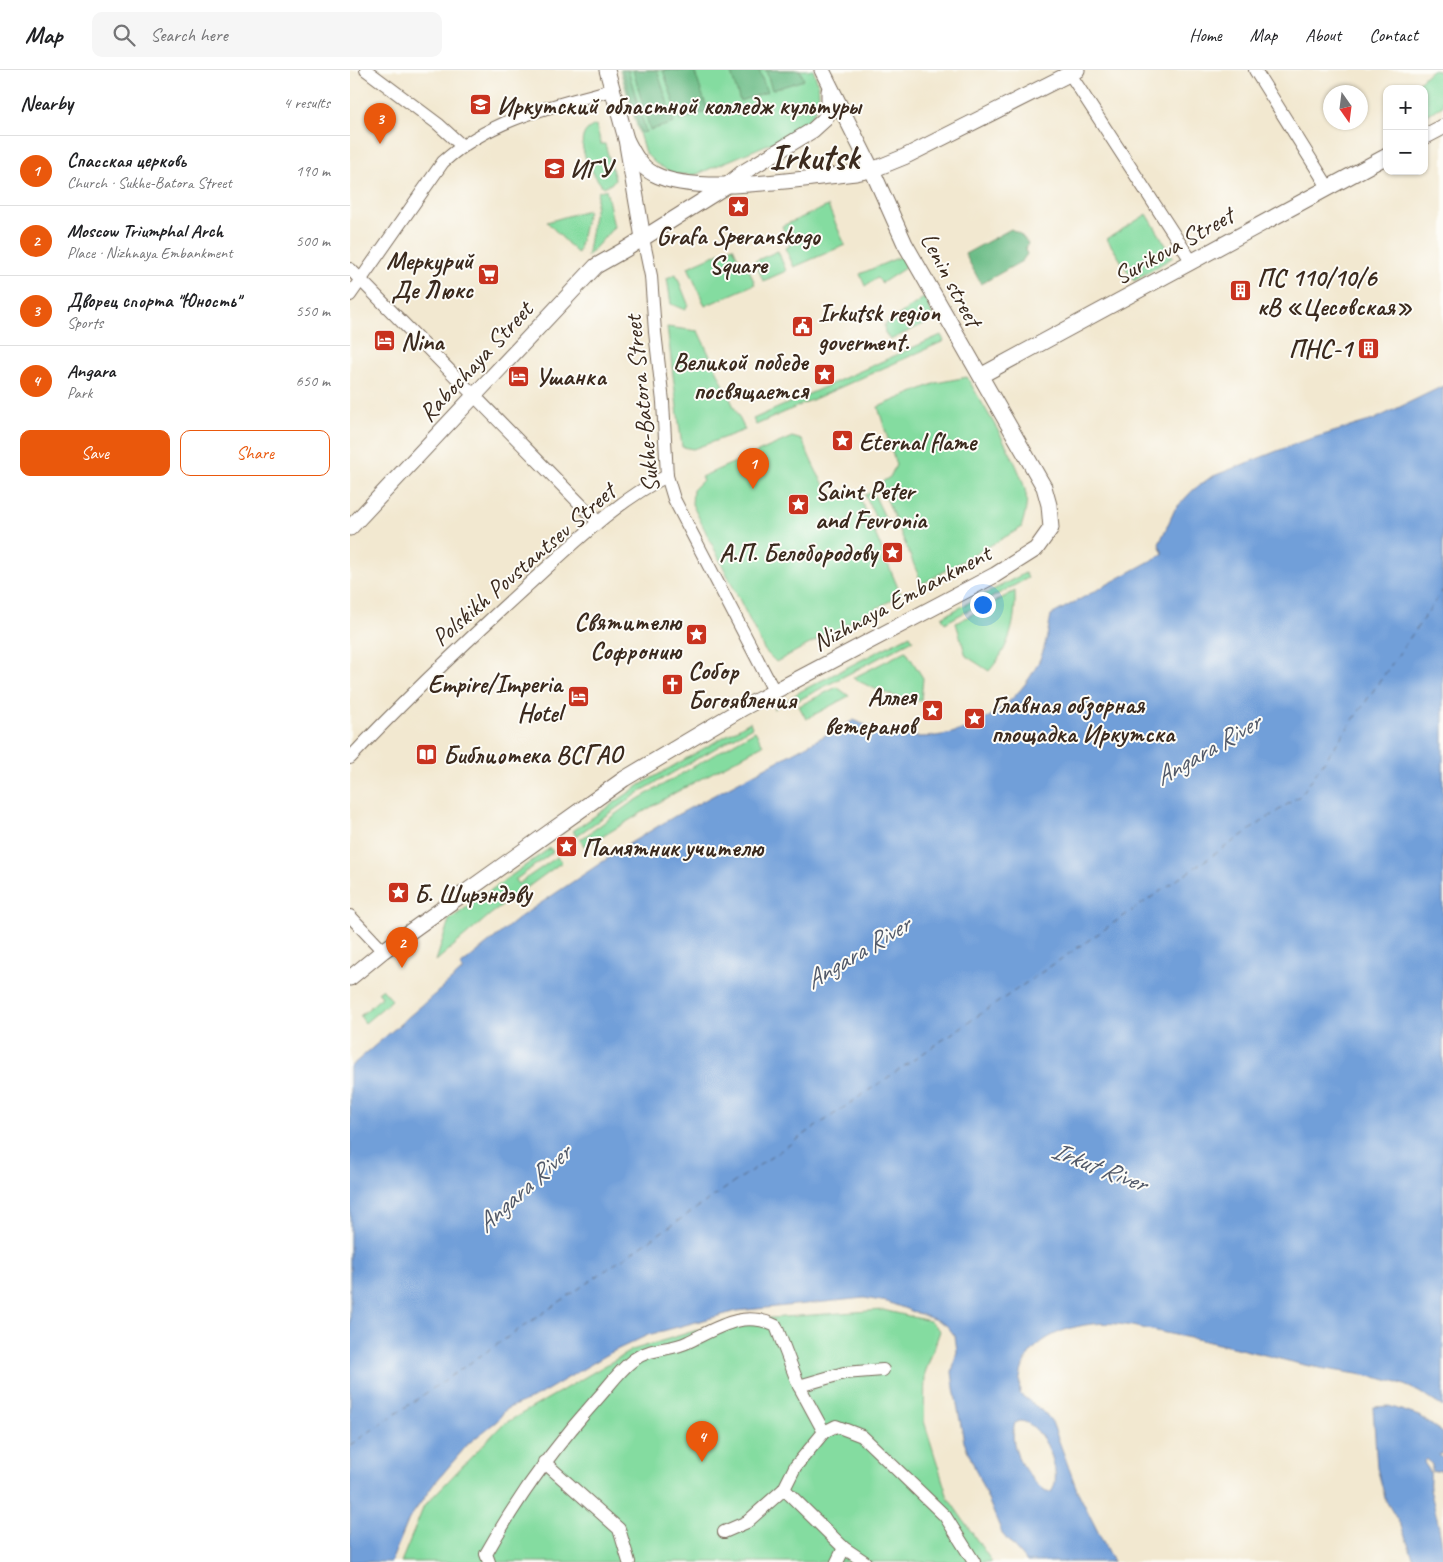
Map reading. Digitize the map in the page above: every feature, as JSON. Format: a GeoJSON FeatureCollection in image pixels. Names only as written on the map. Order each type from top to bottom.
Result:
{"type":"FeatureCollection","features":[{"type":"Feature","properties":{"kind":"main road"},"geometry":{"type":"LineString","coordinates":[[606,70],[626,139],[643,238]]}},
{"type":"Feature","properties":{"kind":"main road","name":"Lenin street"},"geometry":{"type":"LineString","coordinates":[[822,70],[872,170],[905,244],[962,346],[982,375],[1044,487],[1050,505]]}},
{"type":"Feature","properties":{"kind":"main road"},"geometry":{"type":"LineString","coordinates":[[626,139],[635,156],[654,174],[669,181],[726,186],[872,170],[916,151],[1073,72]]}},
{"type":"Feature","properties":{"kind":"main road","name":"Rabochaya Street"},"geometry":{"type":"LineString","coordinates":[[350,528],[596,266],[813,130],[824,120],[828,110],[829,87]]}},
{"type":"Feature","properties":{"kind":"main road"},"geometry":{"type":"LineString","coordinates":[[1428,134],[1443,127]]}},
{"type":"Feature","properties":{"kind":"main road","name":"Surikova Street"},"geometry":{"type":"LineString","coordinates":[[982,375],[1383,158]]}},
{"type":"Feature","properties":{"kind":"main road","name":"Nizhnaya Embankment"},"geometry":{"type":"LineString","coordinates":[[350,978],[383,951],[624,779],[774,691],[995,575],[1036,549],[1051,528],[1050,505]]}},
{"type":"Feature","properties":{"kind":"street"},"geometry":{"type":"LineString","coordinates":[[366,70],[438,124],[461,145]]}},
{"type":"Feature","properties":{"kind":"street"},"geometry":{"type":"LineString","coordinates":[[1254,70],[1328,187]]}},
{"type":"Feature","properties":{"kind":"street"},"geometry":{"type":"LineString","coordinates":[[1073,72],[1192,262]]}},
{"type":"Feature","properties":{"kind":"street"},"geometry":{"type":"LineString","coordinates":[[350,295],[443,162],[461,145],[534,110],[612,90]]}},
{"type":"Feature","properties":{"kind":"street","name":"Sukhe-Batora Street"},"geometry":{"type":"LineString","coordinates":[[643,238],[652,276],[655,332],[663,402],[667,476],[674,498],[774,691]]}},
{"type":"Feature","properties":{"kind":"street"},"geometry":{"type":"LineString","coordinates":[[350,269],[598,522]]}},
{"type":"Feature","properties":{"kind":"street","name":"Polskikh Povstantsev Street"},"geometry":{"type":"LineString","coordinates":[[350,758],[447,660],[598,522],[655,482],[667,476]]}},
{"type":"Feature","properties":{"kind":"street"},"geometry":{"type":"LineString","coordinates":[[350,916],[383,951]]}},
{"type":"Feature","properties":{"kind":"street"},"geometry":{"type":"LineString","coordinates":[[489,1562],[486,1554],[513,1506],[544,1462],[632,1361],[653,1350],[686,1343],[709,1330],[732,1322],[754,1318],[776,1326],[799,1386],[824,1432]]}},
{"type":"Feature","properties":{"kind":"street"},"geometry":{"type":"LineString","coordinates":[[799,1386],[844,1372],[883,1370]]}},
{"type":"Feature","properties":{"kind":"street"},"geometry":{"type":"LineString","coordinates":[[724,1532],[747,1522],[784,1489],[795,1467],[824,1432],[836,1426],[862,1436],[945,1516],[974,1562]]}},
{"type":"Feature","properties":{"kind":"street"},"geometry":{"type":"LineString","coordinates":[[544,1462],[619,1528],[629,1562]]}},
{"type":"Feature","properties":{"kind":"street"},"geometry":{"type":"LineString","coordinates":[[784,1489],[844,1548],[864,1562]]}},
{"type":"Feature","properties":{"kind":"street"},"geometry":{"type":"LineString","coordinates":[[837,1562],[844,1548]]}},
{"type":"Feature","properties":{"kind":"green space"},"geometry":{"type":"Polygon","coordinates":[[[620,70],[813,70],[817,80],[819,98],[817,106],[808,120],[792,134],[695,175],[674,174],[655,163],[645,153],[620,70]]]}},
{"type":"Feature","properties":{"kind":"green space"},"geometry":{"type":"Polygon","coordinates":[[[622,70],[628,70],[646,132],[641,133],[622,70]]]}},
{"type":"Feature","properties":{"kind":"green space"},"geometry":{"type":"Polygon","coordinates":[[[633,70],[657,70],[674,123],[650,130],[633,70]]]}},
{"type":"Feature","properties":{"kind":"green space"},"geometry":{"type":"Polygon","coordinates":[[[663,70],[694,70],[708,111],[680,121],[663,70]]]}},
{"type":"Feature","properties":{"kind":"green space"},"geometry":{"type":"Polygon","coordinates":[[[730,70],[759,70],[767,92],[740,101],[730,70]]]}},
{"type":"Feature","properties":{"kind":"green space"},"geometry":{"type":"Polygon","coordinates":[[[766,70],[800,70],[804,80],[772,90],[766,70]]]}},
{"type":"Feature","properties":{"kind":"green space"},"geometry":{"type":"Polygon","coordinates":[[[1432,70],[1443,72],[1443,106],[1428,114],[1428,85],[1415,85],[1432,70]]]}},
{"type":"Feature","properties":{"kind":"green space"},"geometry":{"type":"Polygon","coordinates":[[[596,125],[601,144],[605,144],[615,179],[611,184],[603,187],[588,163],[582,145],[583,136],[587,130],[596,125]]]}},
{"type":"Feature","properties":{"kind":"green space"},"geometry":{"type":"Polygon","coordinates":[[[606,189],[614,227],[587,257],[598,192],[606,189]]]}},
{"type":"Feature","properties":{"kind":"green space"},"geometry":{"type":"Polygon","coordinates":[[[828,206],[845,245],[794,267],[785,248],[790,246],[782,226],[828,206]]]}},
{"type":"Feature","properties":{"kind":"green space"},"geometry":{"type":"Polygon","coordinates":[[[588,210],[578,254],[547,222],[588,210]]]}},
{"type":"Feature","properties":{"kind":"green space"},"geometry":{"type":"Polygon","coordinates":[[[1147,214],[1173,257],[1134,281],[1107,239],[1147,214]]]}},
{"type":"Feature","properties":{"kind":"green space"},"geometry":{"type":"Polygon","coordinates":[[[1011,229],[1020,234],[1028,243],[1025,250],[1027,254],[1022,261],[981,284],[965,254],[1011,229]]]}},
{"type":"Feature","properties":{"kind":"green space"},"geometry":{"type":"Polygon","coordinates":[[[733,247],[742,267],[747,265],[755,284],[705,306],[688,267],[733,247]]]}},
{"type":"Feature","properties":{"kind":"green space"},"geometry":{"type":"Polygon","coordinates":[[[778,251],[786,271],[763,281],[755,261],[778,251]]]}},
{"type":"Feature","properties":{"kind":"green space"},"geometry":{"type":"Polygon","coordinates":[[[902,256],[908,266],[882,283],[877,278],[865,286],[860,274],[902,256]]]}},
{"type":"Feature","properties":{"kind":"green space"},"geometry":{"type":"Polygon","coordinates":[[[676,274],[688,304],[685,310],[671,304],[667,278],[676,274]]]}},
{"type":"Feature","properties":{"kind":"green space"},"geometry":{"type":"Polygon","coordinates":[[[925,297],[932,314],[930,321],[890,340],[885,333],[884,325],[925,297]]]}},
{"type":"Feature","properties":{"kind":"green space"},"geometry":{"type":"Polygon","coordinates":[[[667,327],[698,331],[745,430],[693,449],[682,447],[667,327]]]}},
{"type":"Feature","properties":{"kind":"green space"},"geometry":{"type":"Polygon","coordinates":[[[941,335],[944,341],[756,425],[753,419],[941,335]]]}},
{"type":"Feature","properties":{"kind":"green space"},"geometry":{"type":"Polygon","coordinates":[[[967,377],[1001,435],[1017,467],[1026,494],[1025,511],[1021,528],[922,584],[880,483],[890,477],[896,465],[878,407],[936,383],[967,377]]]}},
{"type":"Feature","properties":{"kind":"green space"},"geometry":{"type":"Polygon","coordinates":[[[792,437],[802,440],[821,480],[832,493],[843,497],[858,493],[901,595],[776,662],[765,651],[692,504],[693,490],[703,480],[701,477],[792,437]]]}},
{"type":"Feature","properties":{"kind":"green space"},"geometry":{"type":"Polygon","coordinates":[[[873,492],[889,526],[881,530],[865,495],[873,492]]]}},
{"type":"Feature","properties":{"kind":"green space"},"geometry":{"type":"Polygon","coordinates":[[[1025,573],[1028,578],[945,623],[942,617],[1025,573]]]}},
{"type":"Feature","properties":{"kind":"green space"},"geometry":{"type":"Polygon","coordinates":[[[1015,591],[1013,624],[1010,634],[1002,653],[989,671],[966,656],[956,623],[1015,591]]]}},
{"type":"Feature","properties":{"kind":"green space"},"geometry":{"type":"Polygon","coordinates":[[[910,635],[913,640],[797,701],[794,697],[773,709],[801,691],[910,635]]]}},
{"type":"Feature","properties":{"kind":"green space"},"geometry":{"type":"Polygon","coordinates":[[[906,651],[923,678],[921,701],[886,693],[853,678],[906,651]]]}},
{"type":"Feature","properties":{"kind":"green space"},"geometry":{"type":"Polygon","coordinates":[[[837,687],[849,696],[806,719],[799,706],[837,687]]]}},
{"type":"Feature","properties":{"kind":"green space"},"geometry":{"type":"Polygon","coordinates":[[[750,722],[752,727],[643,790],[576,836],[573,831],[640,785],[750,722]]]}},
{"type":"Feature","properties":{"kind":"green space"},"geometry":{"type":"Polygon","coordinates":[[[755,731],[763,745],[671,795],[585,847],[580,840],[628,805],[755,731]]]}},
{"type":"Feature","properties":{"kind":"green space"},"geometry":{"type":"Polygon","coordinates":[[[550,848],[553,852],[515,880],[518,884],[557,857],[562,862],[491,914],[436,961],[449,920],[550,848]]]}},
{"type":"Feature","properties":{"kind":"green space"},"geometry":{"type":"Polygon","coordinates":[[[382,989],[392,1000],[365,1023],[360,1016],[382,997],[378,992],[382,989]]]}},
{"type":"Feature","properties":{"kind":"green space"},"geometry":{"type":"Polygon","coordinates":[[[883,1310],[930,1321],[940,1331],[925,1373],[924,1421],[948,1498],[992,1562],[401,1562],[424,1506],[502,1425],[632,1350],[727,1321],[883,1310]]]}},
{"type":"Feature","properties":{"kind":"water"},"geometry":{"type":"Polygon","coordinates":[[[1443,386],[1443,1407],[1414,1389],[1391,1381],[1309,1366],[1141,1328],[1102,1323],[1063,1331],[1039,1344],[1030,1354],[1023,1365],[1020,1379],[1020,1394],[1045,1413],[1052,1422],[1077,1490],[1113,1562],[1027,1562],[1003,1535],[964,1442],[952,1372],[957,1351],[955,1336],[947,1326],[939,1321],[887,1302],[864,1298],[737,1311],[648,1335],[612,1352],[537,1396],[506,1409],[497,1421],[469,1443],[434,1484],[409,1519],[391,1562],[350,1562],[350,1067],[463,970],[460,966],[520,917],[632,842],[675,816],[854,720],[892,734],[926,737],[966,728],[985,719],[1002,708],[1017,694],[1030,677],[1042,654],[1051,615],[1163,554],[1159,544],[1175,509],[1193,490],[1211,477],[1300,442],[1373,420],[1443,386]],[[1020,1421],[1015,1423],[1013,1433],[1016,1452],[1020,1462],[1032,1479],[1046,1492],[1051,1492],[1055,1484],[1053,1462],[1044,1439],[1029,1424],[1020,1421]]]}},
{"type":"Feature","properties":{"kind":"water"},"geometry":{"type":"Polygon","coordinates":[[[1389,1406],[1419,1416],[1443,1433],[1443,1453],[1439,1455],[1443,1459],[1443,1484],[1442,1470],[1432,1472],[1432,1465],[1427,1459],[1424,1462],[1430,1472],[1430,1488],[1440,1534],[1443,1562],[1415,1562],[1401,1526],[1386,1501],[1377,1468],[1373,1407],[1389,1406]]]}},
{"type":"Feature","properties":{"kind":"ferry route"},"geometry":{"type":"LineString","coordinates":[[350,1445],[1301,795],[1443,590]]}},
{"type":"Feature","properties":{"kind":"place","name":"Иркутский областной колледж культуры"},"geometry":{"type":"Point","coordinates":[481,105]}},
{"type":"Feature","properties":{"kind":"place","name":"Дворец спорта \"Юность\""},"geometry":{"type":"Point","coordinates":[380,144]}},
{"type":"Feature","properties":{"kind":"place","name":"ИГУ"},"geometry":{"type":"Point","coordinates":[554,168]}},
{"type":"Feature","properties":{"kind":"place","name":"Grafa Speranskogo Square"},"geometry":{"type":"Point","coordinates":[738,206]}},
{"type":"Feature","properties":{"kind":"place","name":"Меркурий Де Люкс"},"geometry":{"type":"Point","coordinates":[489,274]}},
{"type":"Feature","properties":{"kind":"place","name":"ПС 110/10/6 кВ «Цесовская»"},"geometry":{"type":"Point","coordinates":[1241,291]}},
{"type":"Feature","properties":{"kind":"place","name":"Irkutsk region goverment."},"geometry":{"type":"Point","coordinates":[802,326]}},
{"type":"Feature","properties":{"kind":"place","name":"Nina"},"geometry":{"type":"Point","coordinates":[385,341]}},
{"type":"Feature","properties":{"kind":"place","name":"ПНС-1"},"geometry":{"type":"Point","coordinates":[1368,348]}},
{"type":"Feature","properties":{"kind":"place","name":"Великой победе посвящается"},"geometry":{"type":"Point","coordinates":[824,375]}},
{"type":"Feature","properties":{"kind":"place","name":"Ушанка"},"geometry":{"type":"Point","coordinates":[519,376]}},
{"type":"Feature","properties":{"kind":"place","name":"Eternal flame"},"geometry":{"type":"Point","coordinates":[843,441]}},
{"type":"Feature","properties":{"kind":"place","name":"Спасская церковь"},"geometry":{"type":"Point","coordinates":[753,489]}},
{"type":"Feature","properties":{"kind":"place","name":"Saint Peter and Fevronia"},"geometry":{"type":"Point","coordinates":[799,504]}},
{"type":"Feature","properties":{"kind":"place","name":"А.П. Белобородову"},"geometry":{"type":"Point","coordinates":[893,552]}},
{"type":"Feature","properties":{"kind":"place","name":"Святителю Софронию"},"geometry":{"type":"Point","coordinates":[697,635]}},
{"type":"Feature","properties":{"kind":"place","name":"Собор Богоявления"},"geometry":{"type":"Point","coordinates":[672,684]}},
{"type":"Feature","properties":{"kind":"place","name":"Empire/Imperia Hotel"},"geometry":{"type":"Point","coordinates":[578,697]}},
{"type":"Feature","properties":{"kind":"place","name":"Аллея ветеранов"},"geometry":{"type":"Point","coordinates":[932,710]}},
{"type":"Feature","properties":{"kind":"place","name":"Главная обзорная площадка Иркутска"},"geometry":{"type":"Point","coordinates":[975,718]}},
{"type":"Feature","properties":{"kind":"place","name":"Библиотека ВСГАО"},"geometry":{"type":"Point","coordinates":[427,754]}},
{"type":"Feature","properties":{"kind":"place","name":"Памятник учителю"},"geometry":{"type":"Point","coordinates":[566,847]}},
{"type":"Feature","properties":{"kind":"place","name":"Б. Ширэндэву"},"geometry":{"type":"Point","coordinates":[398,893]}},
{"type":"Feature","properties":{"kind":"place","name":"Moscow Triumphal Arch"},"geometry":{"type":"Point","coordinates":[402,968]}},
{"type":"Feature","properties":{"kind":"place","name":"Angara"},"geometry":{"type":"Point","coordinates":[702,1462]}},
{"type":"Feature","properties":{"kind":"district","name":"Irkutsk"},"geometry":{"type":"Point","coordinates":[814,157]}},
{"type":"Feature","properties":{"kind":"water label","name":"Angara River"},"geometry":{"type":"Point","coordinates":[1207,749]}},
{"type":"Feature","properties":{"kind":"water label","name":"Angara River"},"geometry":{"type":"Point","coordinates":[857,952]}},
{"type":"Feature","properties":{"kind":"water label","name":"Irkut River"},"geometry":{"type":"Point","coordinates":[1099,1166]}},
{"type":"Feature","properties":{"kind":"water label","name":"Angara River"},"geometry":{"type":"Point","coordinates":[523,1188]}}]}
